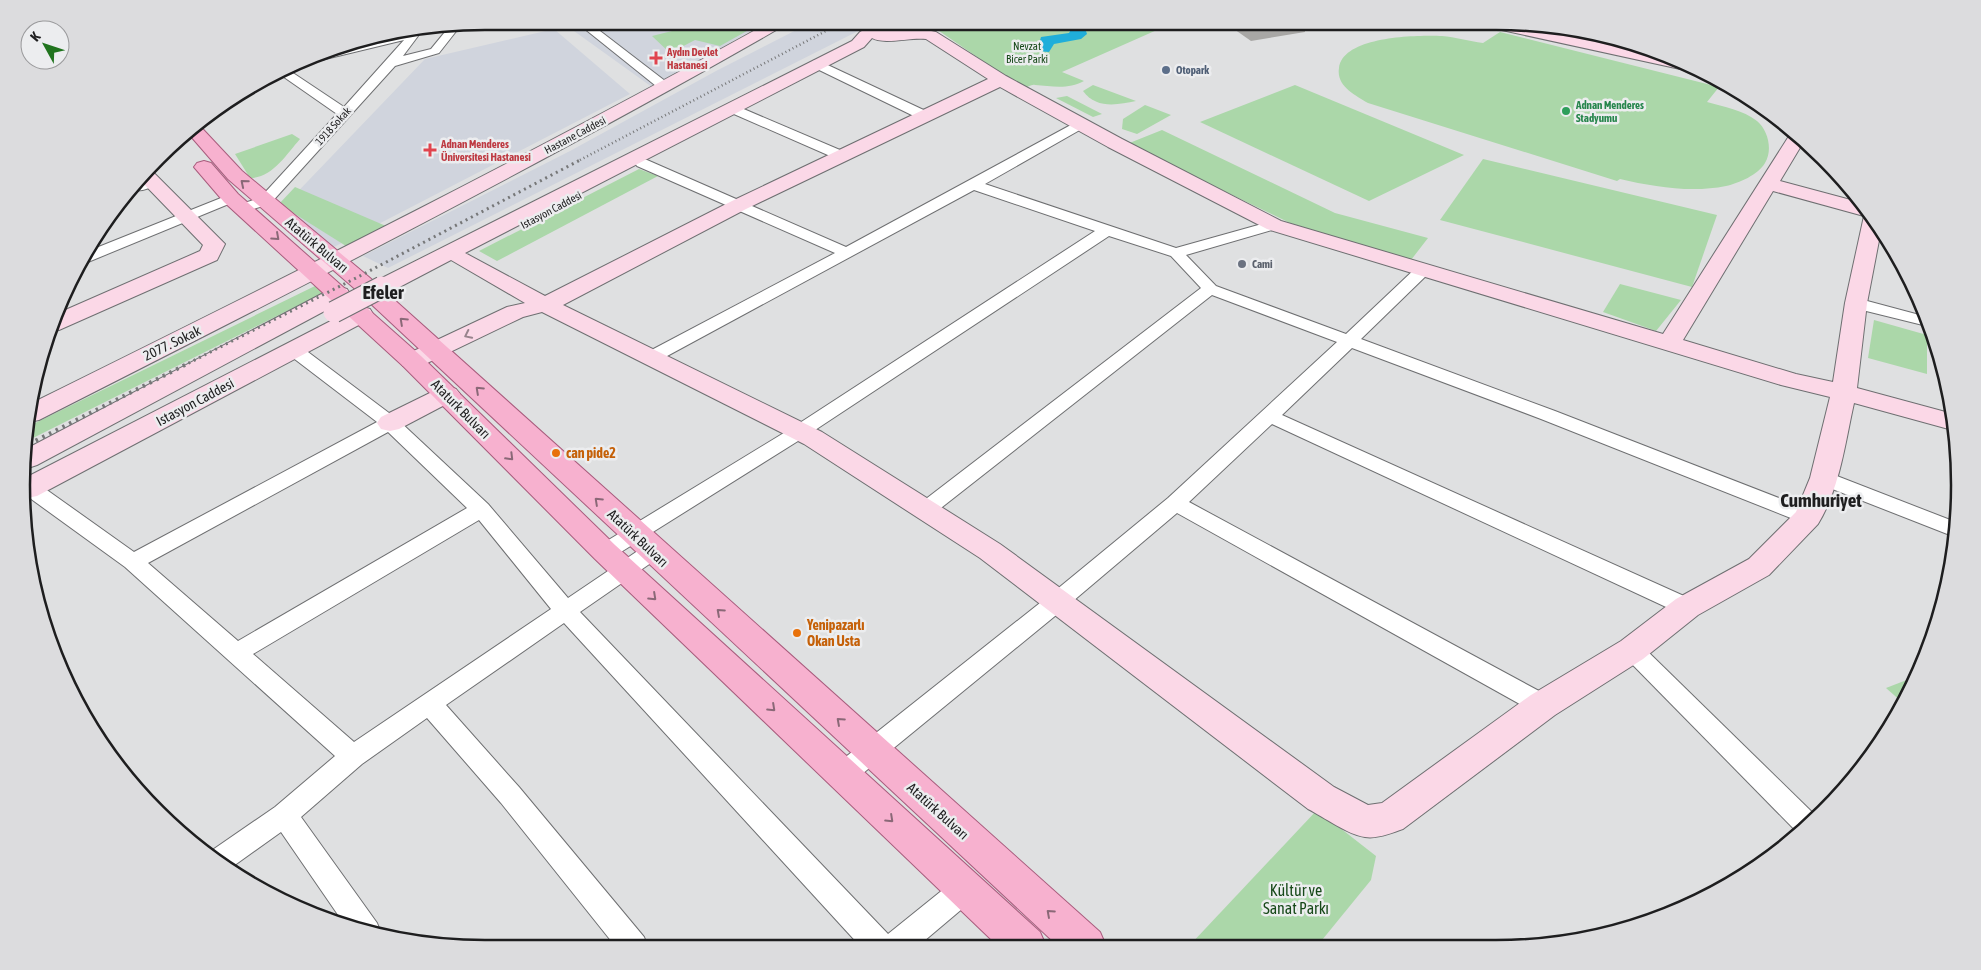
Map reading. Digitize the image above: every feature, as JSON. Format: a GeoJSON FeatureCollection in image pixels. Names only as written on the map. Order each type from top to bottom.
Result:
{"type":"FeatureCollection","features":[{"type":"Feature","properties":{"kind":"main road","name":"Atatürk Bulvarı"},"geometry":{"type":"LineString","coordinates":[[198,132],[235,175],[265,201],[324,266]]}},
{"type":"Feature","properties":{"kind":"main road","name":"Atatürk Bulvarı"},"geometry":{"type":"LineString","coordinates":[[184,144],[237,203],[324,266],[372,296]]}},
{"type":"Feature","properties":{"kind":"main road","name":"Ataturk Bulvarı"},"geometry":{"type":"LineString","coordinates":[[324,266],[337,303],[372,296],[431,362],[447,394],[615,561]]}},
{"type":"Feature","properties":{"kind":"main road","name":"Atatürk Bulvarı"},"geometry":{"type":"LineString","coordinates":[[431,362],[643,542],[1079,940]]}},
{"type":"Feature","properties":{"kind":"main road"},"geometry":{"type":"LineString","coordinates":[[615,561],[1020,940]]}},
{"type":"Feature","properties":{"kind":"street"},"geometry":{"type":"LineString","coordinates":[[592,30],[665,87]]}},
{"type":"Feature","properties":{"kind":"street","name":"Hastane Caddesi"},"geometry":{"type":"LineString","coordinates":[[324,266],[665,87],[766,30]]}},
{"type":"Feature","properties":{"kind":"street"},"geometry":{"type":"LineString","coordinates":[[858,44],[866,35],[881,30]]}},
{"type":"Feature","properties":{"kind":"street"},"geometry":{"type":"LineString","coordinates":[[31,458],[337,303],[372,296],[690,129],[817,64],[890,30]]}},
{"type":"Feature","properties":{"kind":"street"},"geometry":{"type":"LineString","coordinates":[[929,30],[936,38],[1000,80],[1274,225],[1804,384],[1881,401],[1946,420]]}},
{"type":"Feature","properties":{"kind":"street"},"geometry":{"type":"LineString","coordinates":[[391,62],[435,51],[451,31]]}},
{"type":"Feature","properties":{"kind":"street"},"geometry":{"type":"LineString","coordinates":[[879,36],[903,33],[936,38]]}},
{"type":"Feature","properties":{"kind":"street"},"geometry":{"type":"LineString","coordinates":[[1542,33],[1628,50]]}},
{"type":"Feature","properties":{"kind":"street"},"geometry":{"type":"LineString","coordinates":[[1546,33],[1645,55]]}},
{"type":"Feature","properties":{"kind":"street","name":"1918 Sokak"},"geometry":{"type":"LineString","coordinates":[[92,255],[187,216],[237,203],[265,201],[413,36]]}},
{"type":"Feature","properties":{"kind":"street"},"geometry":{"type":"LineString","coordinates":[[817,64],[925,116]]}},
{"type":"Feature","properties":{"kind":"street"},"geometry":{"type":"LineString","coordinates":[[288,75],[345,114]]}},
{"type":"Feature","properties":{"kind":"street"},"geometry":{"type":"LineString","coordinates":[[431,362],[532,318],[546,305],[739,205],[1000,80]]}},
{"type":"Feature","properties":{"kind":"street"},"geometry":{"type":"LineString","coordinates":[[732,108],[842,156]]}},
{"type":"Feature","properties":{"kind":"street"},"geometry":{"type":"LineString","coordinates":[[650,358],[973,185],[1080,124]]}},
{"type":"Feature","properties":{"kind":"street","name":"Istasyon Caddesi"},"geometry":{"type":"LineString","coordinates":[[30,483],[294,350],[372,296],[460,258],[642,163],[672,146],[690,129]]}},
{"type":"Feature","properties":{"kind":"street"},"geometry":{"type":"LineString","coordinates":[[1669,344],[1795,142]]}},
{"type":"Feature","properties":{"kind":"street"},"geometry":{"type":"LineString","coordinates":[[642,163],[848,253]]}},
{"type":"Feature","properties":{"kind":"street"},"geometry":{"type":"LineString","coordinates":[[61,320],[209,255],[214,244],[187,216],[146,181]]}},
{"type":"Feature","properties":{"kind":"street"},"geometry":{"type":"LineString","coordinates":[[1769,184],[1857,208]]}},
{"type":"Feature","properties":{"kind":"street"},"geometry":{"type":"LineString","coordinates":[[973,185],[1176,253],[1210,289],[1548,414],[1808,517]]}},
{"type":"Feature","properties":{"kind":"street"},"geometry":{"type":"LineString","coordinates":[[1176,253],[1274,225]]}},
{"type":"Feature","properties":{"kind":"street"},"geometry":{"type":"LineString","coordinates":[[460,258],[546,305],[813,438],[990,551],[1321,798],[1365,821],[1390,818],[1543,706],[1632,650],[1687,606],[1759,567],[1808,517],[1824,478],[1844,393],[1856,303],[1871,228]]}},
{"type":"Feature","properties":{"kind":"street"},"geometry":{"type":"LineString","coordinates":[[223,857],[284,816],[353,756],[566,611],[615,561],[799,432],[1107,230]]}},
{"type":"Feature","properties":{"kind":"street","name":"2077. Sokak"},"geometry":{"type":"LineString","coordinates":[[37,411],[324,266]]}},
{"type":"Feature","properties":{"kind":"street"},"geometry":{"type":"LineString","coordinates":[[842,775],[1058,601],[1175,503],[1270,416],[1424,269]]}},
{"type":"Feature","properties":{"kind":"street"},"geometry":{"type":"LineString","coordinates":[[925,510],[1210,289]]}},
{"type":"Feature","properties":{"kind":"street"},"geometry":{"type":"LineString","coordinates":[[30,483],[337,303]]}},
{"type":"Feature","properties":{"kind":"street"},"geometry":{"type":"LineString","coordinates":[[1856,303],[1920,321]]}},
{"type":"Feature","properties":{"kind":"street"},"geometry":{"type":"LineString","coordinates":[[294,350],[390,423],[481,509],[566,611],[873,940]]}},
{"type":"Feature","properties":{"kind":"street"},"geometry":{"type":"LineString","coordinates":[[133,562],[447,394]]}},
{"type":"Feature","properties":{"kind":"street"},"geometry":{"type":"LineString","coordinates":[[1270,416],[1687,606]]}},
{"type":"Feature","properties":{"kind":"street"},"geometry":{"type":"LineString","coordinates":[[1824,478],[1949,527]]}},
{"type":"Feature","properties":{"kind":"street"},"geometry":{"type":"LineString","coordinates":[[30,485],[133,562],[353,756]]}},
{"type":"Feature","properties":{"kind":"street"},"geometry":{"type":"LineString","coordinates":[[1175,503],[1543,706]]}},
{"type":"Feature","properties":{"kind":"street"},"geometry":{"type":"LineString","coordinates":[[236,653],[481,509]]}},
{"type":"Feature","properties":{"kind":"street"},"geometry":{"type":"LineString","coordinates":[[1632,650],[1803,821]]}},
{"type":"Feature","properties":{"kind":"street"},"geometry":{"type":"LineString","coordinates":[[429,703],[510,795],[628,940]]}},
{"type":"Feature","properties":{"kind":"street"},"geometry":{"type":"LineString","coordinates":[[284,816],[358,921]]}},
{"type":"Feature","properties":{"kind":"street"},"geometry":{"type":"LineString","coordinates":[[903,940],[965,889]]}},
{"type":"Feature","properties":{"kind":"shaded area","name":"Adnan Menderes Üniversitesi Hastanesi"},"geometry":{"type":"Polygon","coordinates":[[[555,30],[630,94],[334,247],[284,206],[425,59],[555,30]]]}},
{"type":"Feature","properties":{"kind":"shaded area","name":"Aydın Devlet Hastanesi"},"geometry":{"type":"Polygon","coordinates":[[[573,30],[752,30],[652,87],[573,30]]]}},
{"type":"Feature","properties":{"kind":"shaded area"},"geometry":{"type":"Polygon","coordinates":[[[796,30],[860,30],[388,268],[363,256],[570,151],[716,71],[796,30]]]}},
{"type":"Feature","properties":{"kind":"green space"},"geometry":{"type":"Polygon","coordinates":[[[676,30],[749,30],[720,46],[695,40],[670,53],[652,36],[676,30]]]}},
{"type":"Feature","properties":{"kind":"green space","name":"Nevzat Bicer Parki"},"geometry":{"type":"Polygon","coordinates":[[[938,30],[1157,30],[1062,72],[1084,81],[1078,84],[1060,87],[1032,85],[1024,89],[938,30]]]}},
{"type":"Feature","properties":{"kind":"green space","name":"Adnan Menderes Stadyumu"},"geometry":{"type":"Polygon","coordinates":[[[1500,32],[1714,86],[1718,88],[1707,102],[1740,111],[1752,117],[1761,125],[1769,146],[1765,163],[1753,175],[1742,181],[1713,188],[1686,189],[1620,179],[1617,181],[1368,103],[1343,85],[1340,80],[1339,68],[1344,57],[1353,49],[1367,44],[1399,37],[1416,36],[1447,37],[1483,43],[1500,32]]]}},
{"type":"Feature","properties":{"kind":"green space"},"geometry":{"type":"Polygon","coordinates":[[[1093,85],[1136,101],[1122,104],[1107,104],[1094,101],[1083,91],[1093,85]]]}},
{"type":"Feature","properties":{"kind":"green space"},"geometry":{"type":"Polygon","coordinates":[[[1295,85],[1464,155],[1369,201],[1200,122],[1295,85]]]}},
{"type":"Feature","properties":{"kind":"green space"},"geometry":{"type":"Polygon","coordinates":[[[1067,96],[1102,114],[1093,117],[1056,98],[1067,96]]]}},
{"type":"Feature","properties":{"kind":"green space"},"geometry":{"type":"Polygon","coordinates":[[[1145,105],[1171,115],[1137,134],[1122,129],[1123,119],[1145,105]]]}},
{"type":"Feature","properties":{"kind":"green space"},"geometry":{"type":"Polygon","coordinates":[[[1162,130],[1335,213],[1428,238],[1411,260],[1290,223],[1127,144],[1162,130]]]}},
{"type":"Feature","properties":{"kind":"green space"},"geometry":{"type":"Polygon","coordinates":[[[292,134],[300,139],[278,165],[265,174],[250,178],[235,154],[292,134]]]}},
{"type":"Feature","properties":{"kind":"green space"},"geometry":{"type":"Polygon","coordinates":[[[1483,159],[1717,215],[1692,287],[1440,220],[1483,159]]]}},
{"type":"Feature","properties":{"kind":"green space"},"geometry":{"type":"Polygon","coordinates":[[[639,169],[658,176],[497,261],[479,251],[639,169]]]}},
{"type":"Feature","properties":{"kind":"green space"},"geometry":{"type":"Polygon","coordinates":[[[295,187],[386,226],[346,246],[279,204],[295,187]]]}},
{"type":"Feature","properties":{"kind":"green space"},"geometry":{"type":"Polygon","coordinates":[[[1620,284],[1681,300],[1656,331],[1603,312],[1620,284]]]}},
{"type":"Feature","properties":{"kind":"green space"},"geometry":{"type":"Polygon","coordinates":[[[315,286],[323,293],[33,438],[34,423],[315,286]]]}},
{"type":"Feature","properties":{"kind":"green space"},"geometry":{"type":"Polygon","coordinates":[[[1874,320],[1925,334],[1927,339],[1927,374],[1868,358],[1874,320]]]}},
{"type":"Feature","properties":{"kind":"green space"},"geometry":{"type":"Polygon","coordinates":[[[1907,680],[1897,698],[1886,688],[1907,680]]]}},
{"type":"Feature","properties":{"kind":"green space","name":"Kültür ve Sanat Parkı"},"geometry":{"type":"Polygon","coordinates":[[[1317,810],[1376,856],[1371,880],[1322,940],[1195,940],[1317,810]]]}},
{"type":"Feature","properties":{"kind":"water"},"geometry":{"type":"Polygon","coordinates":[[[1071,30],[1086,30],[1087,34],[1081,39],[1054,44],[1049,52],[1037,51],[1041,37],[1069,33],[1071,30]]]}},
{"type":"Feature","properties":{"kind":"building"},"geometry":{"type":"Polygon","coordinates":[[[1235,30],[1305,30],[1305,32],[1251,41],[1235,30]]]}},
{"type":"Feature","properties":{"kind":"railway"},"geometry":{"type":"LineString","coordinates":[[580,160],[828,30]]}},
{"type":"Feature","properties":{"kind":"railway"},"geometry":{"type":"LineString","coordinates":[[183,366],[356,278],[582,159]]}},
{"type":"Feature","properties":{"kind":"railway"},"geometry":{"type":"LineString","coordinates":[[32,442],[185,365]]}},
{"type":"Feature","properties":{"kind":"place","name":"Aydın Devlet Hastanesi"},"geometry":{"type":"Point","coordinates":[656,58]}},
{"type":"Feature","properties":{"kind":"place","name":"Otopark"},"geometry":{"type":"Point","coordinates":[1166,70]}},
{"type":"Feature","properties":{"kind":"place","name":"Adnan Menderes Stadyumu"},"geometry":{"type":"Point","coordinates":[1566,111]}},
{"type":"Feature","properties":{"kind":"place","name":"Adnan Menderes Üniversitesi Hastanesi"},"geometry":{"type":"Point","coordinates":[430,150]}},
{"type":"Feature","properties":{"kind":"place","name":"Cami"},"geometry":{"type":"Point","coordinates":[1242,264]}},
{"type":"Feature","properties":{"kind":"place","name":"can pide2"},"geometry":{"type":"Point","coordinates":[556,453]}},
{"type":"Feature","properties":{"kind":"place","name":"Yenipazarlı Okan Usta"},"geometry":{"type":"Point","coordinates":[797,633]}},
{"type":"Feature","properties":{"kind":"district","name":"Efeler"},"geometry":{"type":"Point","coordinates":[383,292]}},
{"type":"Feature","properties":{"kind":"district","name":"Cumhuriyet"},"geometry":{"type":"Point","coordinates":[1821,500]}}]}
